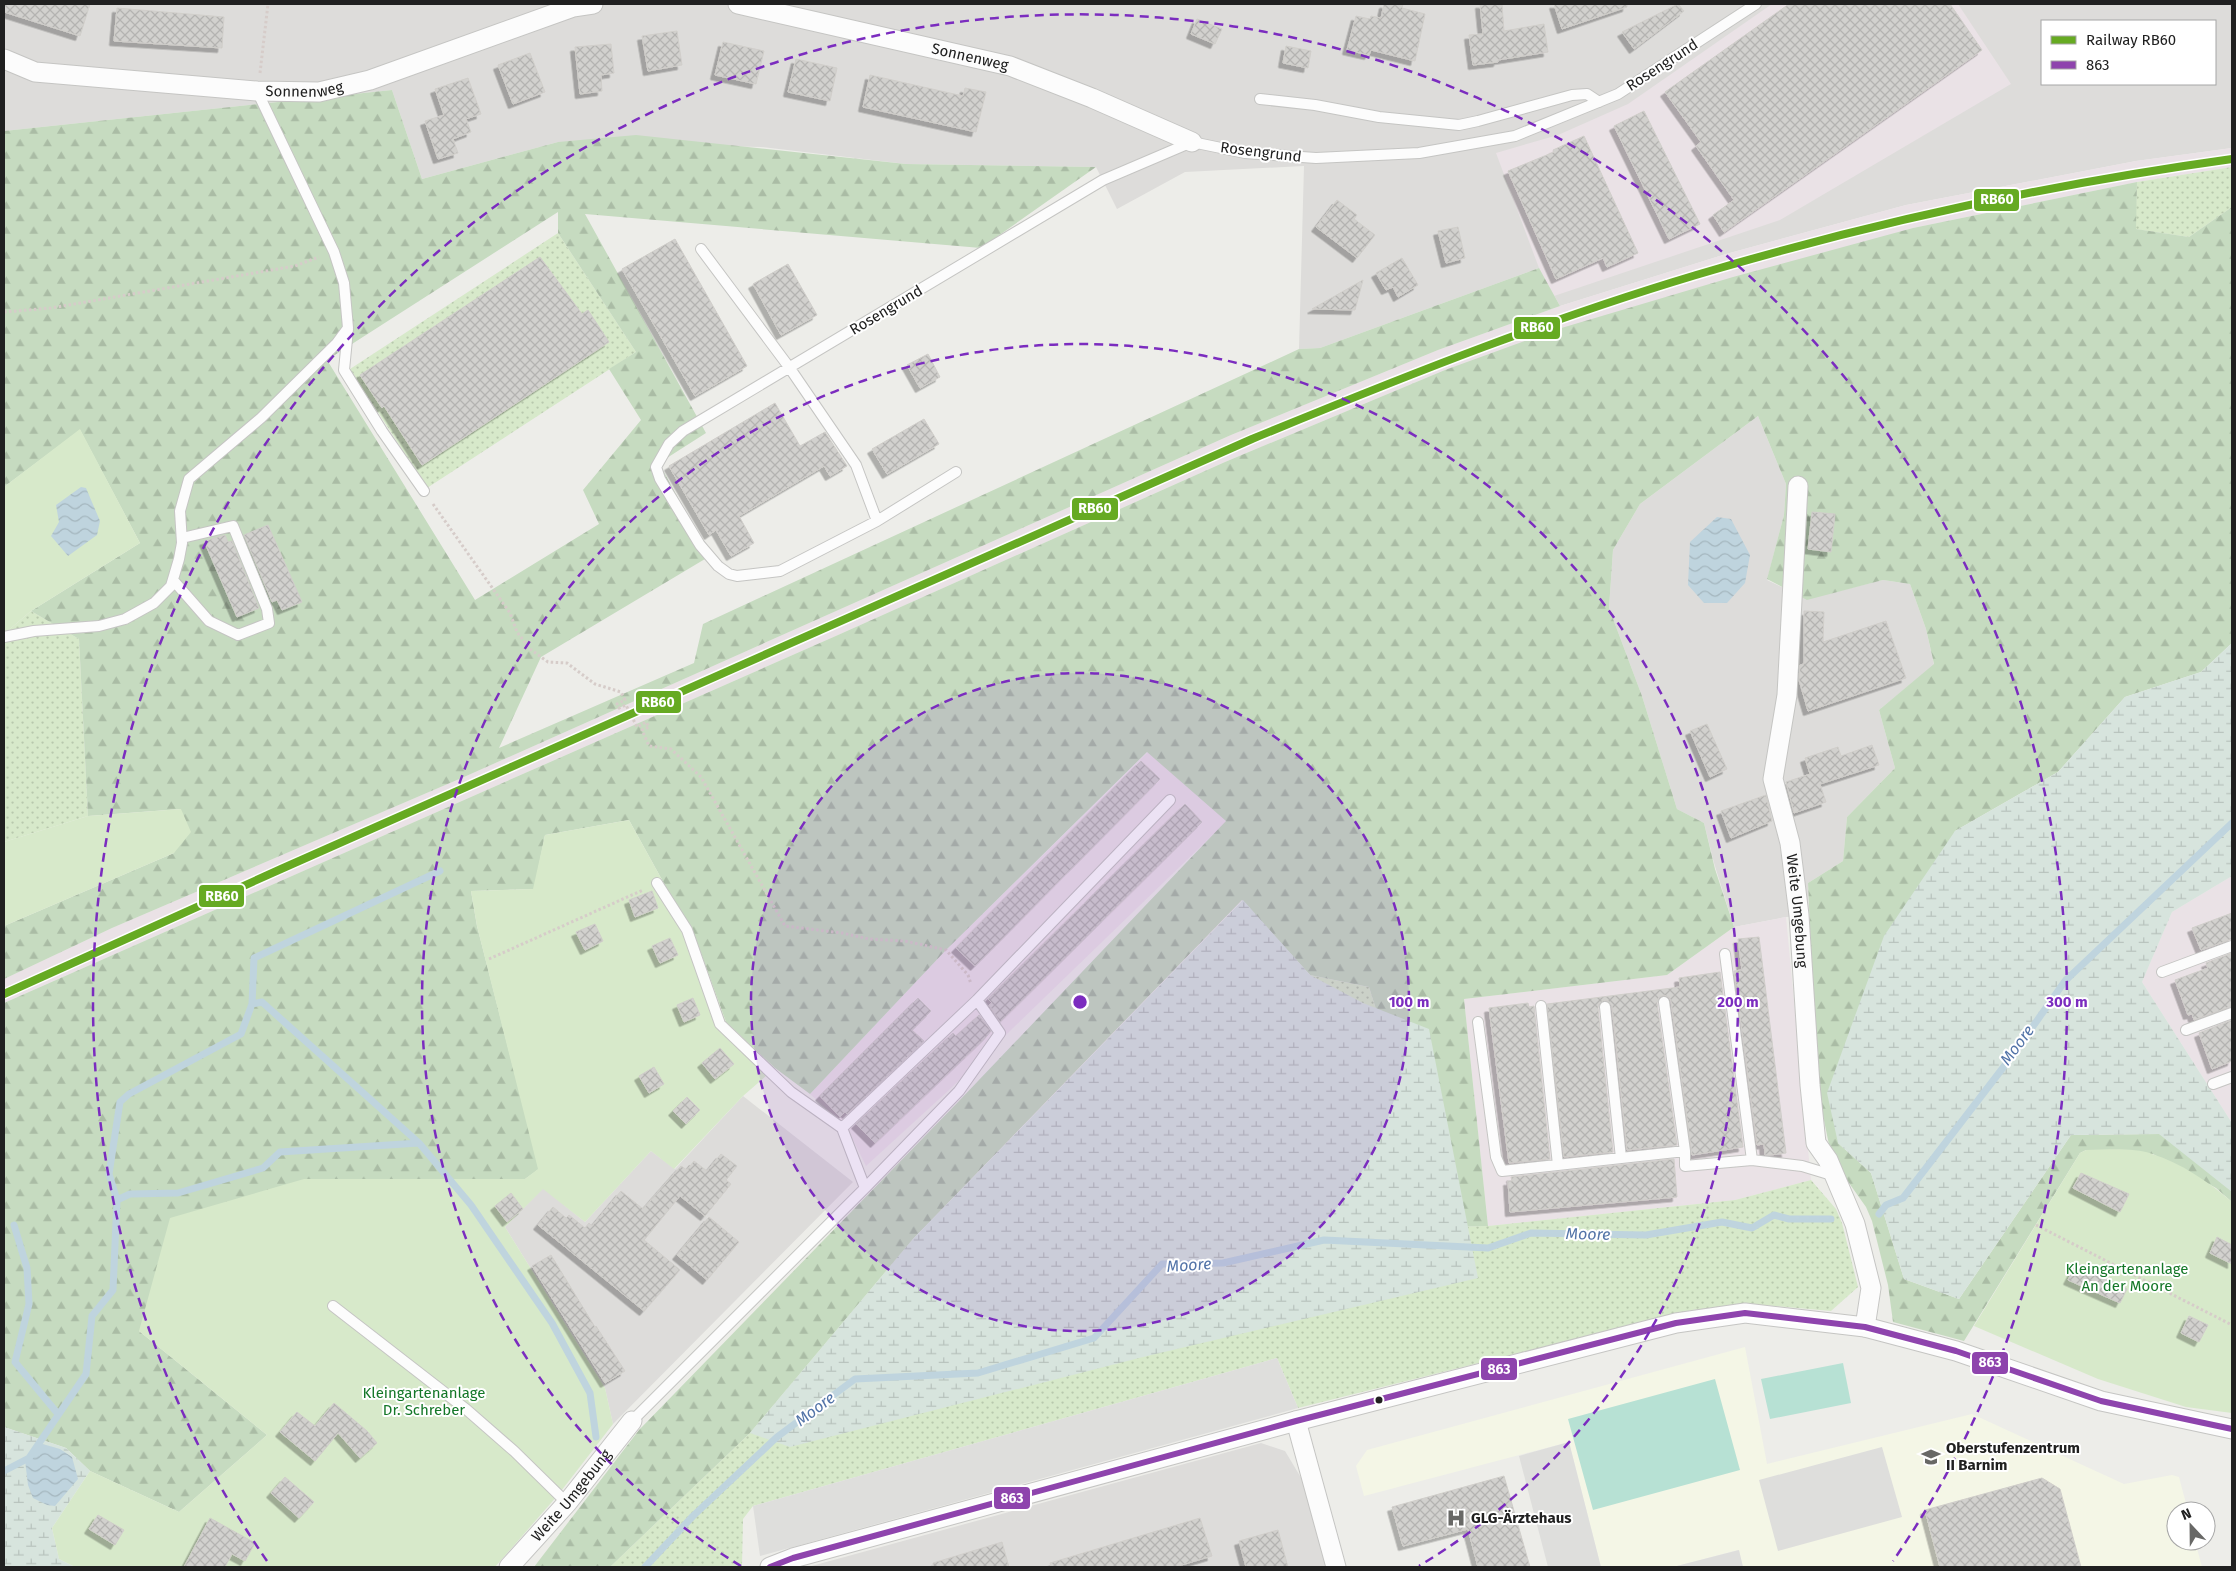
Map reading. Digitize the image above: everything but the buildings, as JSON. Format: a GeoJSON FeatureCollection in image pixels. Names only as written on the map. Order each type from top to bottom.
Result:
{"type":"FeatureCollection","features":[{"type":"Feature","properties":{"kind":"street","name":"Sonnenweg"},"geometry":{"type":"LineString","coordinates":[[4,59],[35,72],[257,91],[319,92],[370,80],[574,6],[593,4]]}},
{"type":"Feature","properties":{"kind":"street","name":"Sonnenweg"},"geometry":{"type":"LineString","coordinates":[[738,4],[1010,66],[1092,98],[1192,142]]}},
{"type":"Feature","properties":{"kind":"street","name":"Weite Umgebung"},"geometry":{"type":"LineString","coordinates":[[1798,486],[1788,695],[1773,779],[1790,843],[1799,915],[1810,1085],[1816,1143],[1836,1176],[1855,1224],[1871,1288],[1865,1327]]}},
{"type":"Feature","properties":{"kind":"street"},"geometry":{"type":"LineString","coordinates":[[770,1567],[792,1558],[1296,1421],[1676,1324],[1745,1313],[1865,1327],[1956,1351],[2101,1401],[2232,1430]]}},
{"type":"Feature","properties":{"kind":"street","name":"Weite Umgebung"},"geometry":{"type":"LineString","coordinates":[[509,1567],[567,1503],[632,1421]]}},
{"type":"Feature","properties":{"kind":"street"},"geometry":{"type":"LineString","coordinates":[[1296,1421],[1336,1567]]}},
{"type":"Feature","properties":{"kind":"lane","name":"Rosengrund"},"geometry":{"type":"LineString","coordinates":[[877,521],[780,571],[737,576],[729,574],[718,566],[700,545],[660,478],[656,467],[669,444],[683,431],[1103,180],[1192,142],[1245,153],[1316,158],[1419,153],[1515,136],[1618,94],[1756,4]]}},
{"type":"Feature","properties":{"kind":"lane"},"geometry":{"type":"LineString","coordinates":[[257,91],[334,252],[344,283],[348,328],[344,370],[382,431],[424,491]]}},
{"type":"Feature","properties":{"kind":"lane"},"geometry":{"type":"LineString","coordinates":[[1260,98],[1314,105],[1378,117],[1459,125],[1478,122],[1572,95],[1587,94],[1599,102]]}},
{"type":"Feature","properties":{"kind":"lane"},"geometry":{"type":"LineString","coordinates":[[701,249],[789,367],[856,465],[877,521],[956,472]]}},
{"type":"Feature","properties":{"kind":"lane"},"geometry":{"type":"LineString","coordinates":[[4,637],[34,631],[99,626],[125,619],[154,603],[171,586],[179,560],[182,538],[180,511],[188,479],[260,418],[336,343],[348,328]]}},
{"type":"Feature","properties":{"kind":"lane"},"geometry":{"type":"LineString","coordinates":[[172,580],[209,621],[238,635],[269,623],[267,609],[233,526],[182,538]]}},
{"type":"Feature","properties":{"kind":"lane"},"geometry":{"type":"LineString","coordinates":[[842,1128],[977,1000],[1170,800]]}},
{"type":"Feature","properties":{"kind":"lane"},"geometry":{"type":"LineString","coordinates":[[657,883],[686,930],[720,1024],[792,1092],[842,1128],[864,1188]]}},
{"type":"Feature","properties":{"kind":"lane"},"geometry":{"type":"LineString","coordinates":[[2162,972],[2232,946]]}},
{"type":"Feature","properties":{"kind":"lane"},"geometry":{"type":"LineString","coordinates":[[1725,954],[1752,1160]]}},
{"type":"Feature","properties":{"kind":"lane"},"geometry":{"type":"LineString","coordinates":[[632,1421],[959,1091],[1000,1033],[977,1000]]}},
{"type":"Feature","properties":{"kind":"lane"},"geometry":{"type":"LineString","coordinates":[[1664,1002],[1686,1166],[1752,1160],[1802,1166],[1836,1176]]}},
{"type":"Feature","properties":{"kind":"lane"},"geometry":{"type":"LineString","coordinates":[[1541,1006],[1558,1165]]}},
{"type":"Feature","properties":{"kind":"lane"},"geometry":{"type":"LineString","coordinates":[[1605,1007],[1621,1158]]}},
{"type":"Feature","properties":{"kind":"lane"},"geometry":{"type":"LineString","coordinates":[[2186,1030],[2232,1013]]}},
{"type":"Feature","properties":{"kind":"lane"},"geometry":{"type":"LineString","coordinates":[[1478,1022],[1496,1158],[1502,1171],[1685,1151]]}},
{"type":"Feature","properties":{"kind":"lane"},"geometry":{"type":"LineString","coordinates":[[2213,1084],[2232,1077]]}},
{"type":"Feature","properties":{"kind":"lane"},"geometry":{"type":"LineString","coordinates":[[333,1306],[467,1410],[514,1451],[567,1503]]}},
{"type":"Feature","properties":{"kind":"path"},"geometry":{"type":"LineString","coordinates":[[257,91],[268,4]]}},
{"type":"Feature","properties":{"kind":"path"},"geometry":{"type":"LineString","coordinates":[[4,312],[51,308],[295,266],[334,252]]}},
{"type":"Feature","properties":{"kind":"path"},"geometry":{"type":"LineString","coordinates":[[424,491],[510,613],[517,632],[530,648],[548,662],[567,663],[595,684],[621,692],[625,700],[617,704],[618,708],[626,705],[637,727],[646,722],[649,727],[642,730],[649,746],[671,749],[701,778],[785,926],[842,933],[869,939],[905,941],[946,950],[968,975],[977,1000]]}},
{"type":"Feature","properties":{"kind":"path"},"geometry":{"type":"LineString","coordinates":[[489,959],[657,883]]}},
{"type":"Feature","properties":{"kind":"path"},"geometry":{"type":"LineString","coordinates":[[2036,1225],[2232,1325]]}},
{"type":"Feature","properties":{"kind":"shaded area"},"geometry":{"type":"Polygon","coordinates":[[[4,4],[2232,4],[2232,148],[2136,161],[1906,205],[1726,254],[1560,306],[1539,268],[1320,348],[1299,349],[1304,166],[1185,172],[1117,209],[1096,167],[906,164],[761,147],[558,142],[422,179],[392,90],[4,131],[4,4]]]}},
{"type":"Feature","properties":{"kind":"shaded area"},"geometry":{"type":"Polygon","coordinates":[[[1772,4],[1958,4],[2011,84],[1780,220],[1554,296],[1539,268],[1496,153],[1558,135],[1628,104],[1772,4]]]}},
{"type":"Feature","properties":{"kind":"shaded area"},"geometry":{"type":"Polygon","coordinates":[[[2232,148],[2232,167],[2137,182],[1913,228],[1445,370],[1225,462],[4,1003],[4,979],[112,928],[464,777],[1231,435],[1438,350],[1560,306],[1726,254],[1906,205],[2136,161],[2232,148]]]}},
{"type":"Feature","properties":{"kind":"shaded area"},"geometry":{"type":"Polygon","coordinates":[[[1758,416],[1786,484],[1784,515],[1767,580],[1807,599],[1883,580],[1910,584],[1926,629],[1934,665],[1879,710],[1895,768],[1847,817],[1843,861],[1808,883],[1809,916],[1786,917],[1734,927],[1704,823],[1677,809],[1642,696],[1609,608],[1613,550],[1640,504],[1758,416]]]}},
{"type":"Feature","properties":{"kind":"shaded area"},"geometry":{"type":"Polygon","coordinates":[[[1148,752],[1227,821],[949,1090],[866,1166],[846,1126],[810,1094],[946,950],[1148,752]]]}},
{"type":"Feature","properties":{"kind":"shaded area"},"geometry":{"type":"Polygon","coordinates":[[[2232,876],[2232,1123],[2142,982],[2172,912],[2232,876]]]}},
{"type":"Feature","properties":{"kind":"shaded area"},"geometry":{"type":"Polygon","coordinates":[[[1786,917],[1811,1180],[1735,1200],[1488,1226],[1464,999],[1667,975],[1734,927],[1786,917]]]}},
{"type":"Feature","properties":{"kind":"shaded area"},"geometry":{"type":"Polygon","coordinates":[[[743,1096],[853,1182],[613,1424],[605,1388],[505,1227],[543,1188],[585,1222],[651,1151],[675,1169],[743,1096]]]}},
{"type":"Feature","properties":{"kind":"shaded area","name":"Oberstufenzentrum II Barnim"},"geometry":{"type":"Polygon","coordinates":[[[1745,1347],[1767,1464],[1972,1414],[2124,1484],[2172,1475],[2179,1477],[2185,1501],[2166,1501],[2166,1551],[2198,1551],[2202,1567],[1743,1567],[1738,1550],[1673,1567],[1601,1567],[1569,1442],[1364,1496],[1356,1466],[1367,1450],[1745,1347]]]}},
{"type":"Feature","properties":{"kind":"shaded area"},"geometry":{"type":"Polygon","coordinates":[[[1277,1358],[1298,1408],[760,1556],[753,1506],[1277,1358]]]}},
{"type":"Feature","properties":{"kind":"shaded area"},"geometry":{"type":"Polygon","coordinates":[[[1569,1442],[1601,1567],[1548,1567],[1519,1456],[1569,1442]]]}},
{"type":"Feature","properties":{"kind":"shaded area"},"geometry":{"type":"Polygon","coordinates":[[[1261,1443],[1285,1451],[1303,1481],[1326,1567],[808,1567],[1261,1443]]]}},
{"type":"Feature","properties":{"kind":"shaded area"},"geometry":{"type":"Polygon","coordinates":[[[1882,1447],[1902,1517],[1778,1551],[1759,1480],[1882,1447]]]}},
{"type":"Feature","properties":{"kind":"shaded area"},"geometry":{"type":"Polygon","coordinates":[[[1739,1550],[1743,1567],[1673,1567],[1739,1550]]]}},
{"type":"Feature","properties":{"kind":"green space"},"geometry":{"type":"Polygon","coordinates":[[[392,90],[422,179],[558,142],[636,135],[906,164],[1096,167],[981,248],[585,214],[706,433],[659,463],[710,556],[541,657],[499,748],[694,663],[703,624],[1299,349],[1320,348],[1539,268],[1560,306],[1438,350],[1231,435],[464,777],[112,928],[4,979],[4,926],[174,853],[181,809],[88,816],[79,639],[31,611],[140,543],[80,430],[4,487],[4,131],[392,90]],[[558,212],[327,360],[475,600],[599,524],[583,490],[641,420],[609,369],[636,352],[558,233],[558,212]]]}},
{"type":"Feature","properties":{"kind":"green space"},"geometry":{"type":"Polygon","coordinates":[[[2232,167],[2232,207],[2189,237],[2135,229],[2137,182],[2232,167]]]}},
{"type":"Feature","properties":{"kind":"green space"},"geometry":{"type":"Polygon","coordinates":[[[2137,182],[2136,229],[2189,237],[2232,207],[2232,643],[2201,672],[2125,697],[2058,772],[1955,831],[1838,1143],[1871,1173],[1904,1279],[1959,1299],[2071,1135],[2159,1134],[2232,1152],[2232,1202],[2216,1188],[2153,1154],[2086,1150],[2080,1153],[1964,1341],[1893,1322],[1888,1285],[1872,1221],[1866,1207],[1832,1159],[1817,1087],[1808,883],[1843,861],[1847,817],[1895,768],[1879,710],[1934,664],[1926,629],[1910,584],[1883,580],[1807,600],[1767,579],[1784,515],[1786,484],[1758,416],[1640,504],[1613,550],[1609,608],[1642,696],[1677,809],[1704,823],[1715,869],[1734,927],[1667,975],[1464,999],[1488,1226],[1445,1227],[1369,987],[1310,975],[1242,900],[913,1239],[750,1433],[610,1567],[534,1567],[639,1430],[958,1102],[1226,821],[1147,752],[946,950],[810,1094],[775,1068],[726,1022],[698,945],[629,820],[545,835],[534,889],[471,891],[477,926],[539,1169],[525,1179],[139,1331],[267,1435],[179,1512],[90,1471],[66,1448],[4,1427],[4,1003],[1225,462],[1445,370],[1558,329],[1733,277],[1913,228],[2137,182]]]}},
{"type":"Feature","properties":{"kind":"green space"},"geometry":{"type":"Polygon","coordinates":[[[558,233],[636,352],[427,488],[350,369],[558,233]]]}},
{"type":"Feature","properties":{"kind":"green space"},"geometry":{"type":"Polygon","coordinates":[[[80,429],[140,543],[31,611],[4,634],[4,487],[80,429]]]}},
{"type":"Feature","properties":{"kind":"green space"},"geometry":{"type":"Polygon","coordinates":[[[31,611],[79,639],[88,816],[4,842],[4,634],[31,611]]]}},
{"type":"Feature","properties":{"kind":"green space"},"geometry":{"type":"Polygon","coordinates":[[[2232,643],[2232,876],[2172,912],[2142,982],[2232,1123],[2232,1192],[2159,1134],[2071,1135],[1959,1299],[1904,1279],[1871,1173],[1838,1143],[1827,1093],[1884,936],[1955,831],[2058,772],[2125,697],[2201,672],[2232,643]]]}},
{"type":"Feature","properties":{"kind":"green space"},"geometry":{"type":"Polygon","coordinates":[[[181,809],[191,832],[174,853],[4,926],[4,842],[88,816],[181,809]]]}},
{"type":"Feature","properties":{"kind":"green space","name":"Kleingartenanlage Dr. Schreber"},"geometry":{"type":"Polygon","coordinates":[[[629,820],[698,945],[726,1022],[775,1068],[743,1096],[674,1169],[651,1151],[585,1222],[543,1189],[505,1227],[605,1388],[613,1424],[558,1495],[495,1567],[75,1567],[59,1559],[52,1528],[90,1471],[179,1512],[267,1435],[139,1331],[170,1218],[304,1179],[525,1179],[538,1169],[477,926],[471,891],[533,889],[545,835],[629,820]]]}},
{"type":"Feature","properties":{"kind":"green space"},"geometry":{"type":"Polygon","coordinates":[[[1243,900],[1310,975],[1363,1003],[1429,1029],[1478,1278],[1143,1357],[790,1447],[750,1433],[913,1239],[1243,900]]]}},
{"type":"Feature","properties":{"kind":"green space"},"geometry":{"type":"Polygon","coordinates":[[[1310,975],[1369,987],[1445,1227],[1488,1226],[1735,1200],[1811,1180],[1836,1209],[1842,1223],[1858,1287],[1831,1311],[1751,1304],[1692,1310],[1298,1408],[1277,1358],[753,1506],[743,1519],[742,1566],[740,1567],[610,1567],[750,1433],[913,1239],[1310,975]]]}},
{"type":"Feature","properties":{"kind":"green space","name":"Kleingartenanlage An der Moore"},"geometry":{"type":"Polygon","coordinates":[[[2086,1150],[2136,1150],[2163,1158],[2194,1174],[2232,1202],[2232,1413],[2186,1407],[2098,1379],[1974,1326],[2080,1153],[2086,1150]]]}},
{"type":"Feature","properties":{"kind":"green space"},"geometry":{"type":"Polygon","coordinates":[[[1843,1363],[1851,1403],[1770,1419],[1761,1379],[1843,1363]]]}},
{"type":"Feature","properties":{"kind":"green space"},"geometry":{"type":"Polygon","coordinates":[[[1715,1379],[1740,1470],[1593,1510],[1568,1419],[1715,1379]]]}},
{"type":"Feature","properties":{"kind":"green space"},"geometry":{"type":"Polygon","coordinates":[[[4,1427],[66,1448],[90,1471],[52,1528],[59,1559],[75,1567],[4,1567],[4,1427]]]}},
{"type":"Feature","properties":{"kind":"water"},"geometry":{"type":"Polygon","coordinates":[[[81,487],[86,488],[100,521],[97,535],[68,556],[51,536],[59,522],[56,505],[81,487]]]}},
{"type":"Feature","properties":{"kind":"water"},"geometry":{"type":"Polygon","coordinates":[[[1717,517],[1731,519],[1750,555],[1745,583],[1727,603],[1704,603],[1688,585],[1690,542],[1717,517]]]}},
{"type":"Feature","properties":{"kind":"water"},"geometry":{"type":"Polygon","coordinates":[[[39,1443],[60,1449],[72,1457],[78,1479],[55,1506],[47,1505],[33,1498],[28,1485],[25,1460],[30,1457],[39,1443]]]}},
{"type":"Feature","properties":{"kind":"waterway","name":"Moore"},"geometry":{"type":"LineString","coordinates":[[1879,1214],[1886,1205],[1903,1198],[2012,1056],[2065,981],[2232,823]]}},
{"type":"Feature","properties":{"kind":"waterway"},"geometry":{"type":"LineString","coordinates":[[4,1471],[29,1458],[86,1374],[92,1316],[113,1290],[117,1200],[109,1174],[120,1102],[129,1094],[241,1034],[252,1004],[254,958],[440,871]]}},
{"type":"Feature","properties":{"kind":"waterway"},"geometry":{"type":"LineString","coordinates":[[252,1004],[262,1002],[419,1143]]}},
{"type":"Feature","properties":{"kind":"waterway"},"geometry":{"type":"LineString","coordinates":[[117,1200],[130,1194],[178,1193],[263,1168],[280,1152],[419,1143],[471,1205],[552,1323],[590,1393],[596,1437]]}},
{"type":"Feature","properties":{"kind":"waterway","name":"Moore"},"geometry":{"type":"LineString","coordinates":[[645,1567],[693,1516],[777,1437],[855,1379],[978,1373],[1094,1338],[1162,1264],[1223,1263],[1324,1240],[1488,1248],[1531,1233],[1646,1235],[1722,1222],[1752,1228],[1774,1215],[1789,1219],[1831,1219]]}},
{"type":"Feature","properties":{"kind":"waterway"},"geometry":{"type":"LineString","coordinates":[[14,1225],[27,1268],[29,1304],[15,1362],[58,1414]]}},
{"type":"Feature","properties":{"kind":"rail line","name":"RB60"},"geometry":{"type":"LineString","coordinates":[[4,994],[281,869],[1252,439],[1483,347],[1660,286],[1783,250],[1910,218],[2103,179],[2232,159]]}},
{"type":"Feature","properties":{"kind":"transit line","name":"863"},"geometry":{"type":"LineString","coordinates":[[770,1567],[793,1558],[1296,1421],[1676,1323],[1745,1313],[1865,1327],[1956,1351],[2101,1401],[2232,1429]]}},
{"type":"Feature","properties":{"kind":"place","name":"Oberstufenzentrum II Barnim"},"geometry":{"type":"Point","coordinates":[1931,1457]}},
{"type":"Feature","properties":{"kind":"place","name":"GLG-Ärztehaus"},"geometry":{"type":"Point","coordinates":[1456,1518]}}]}
